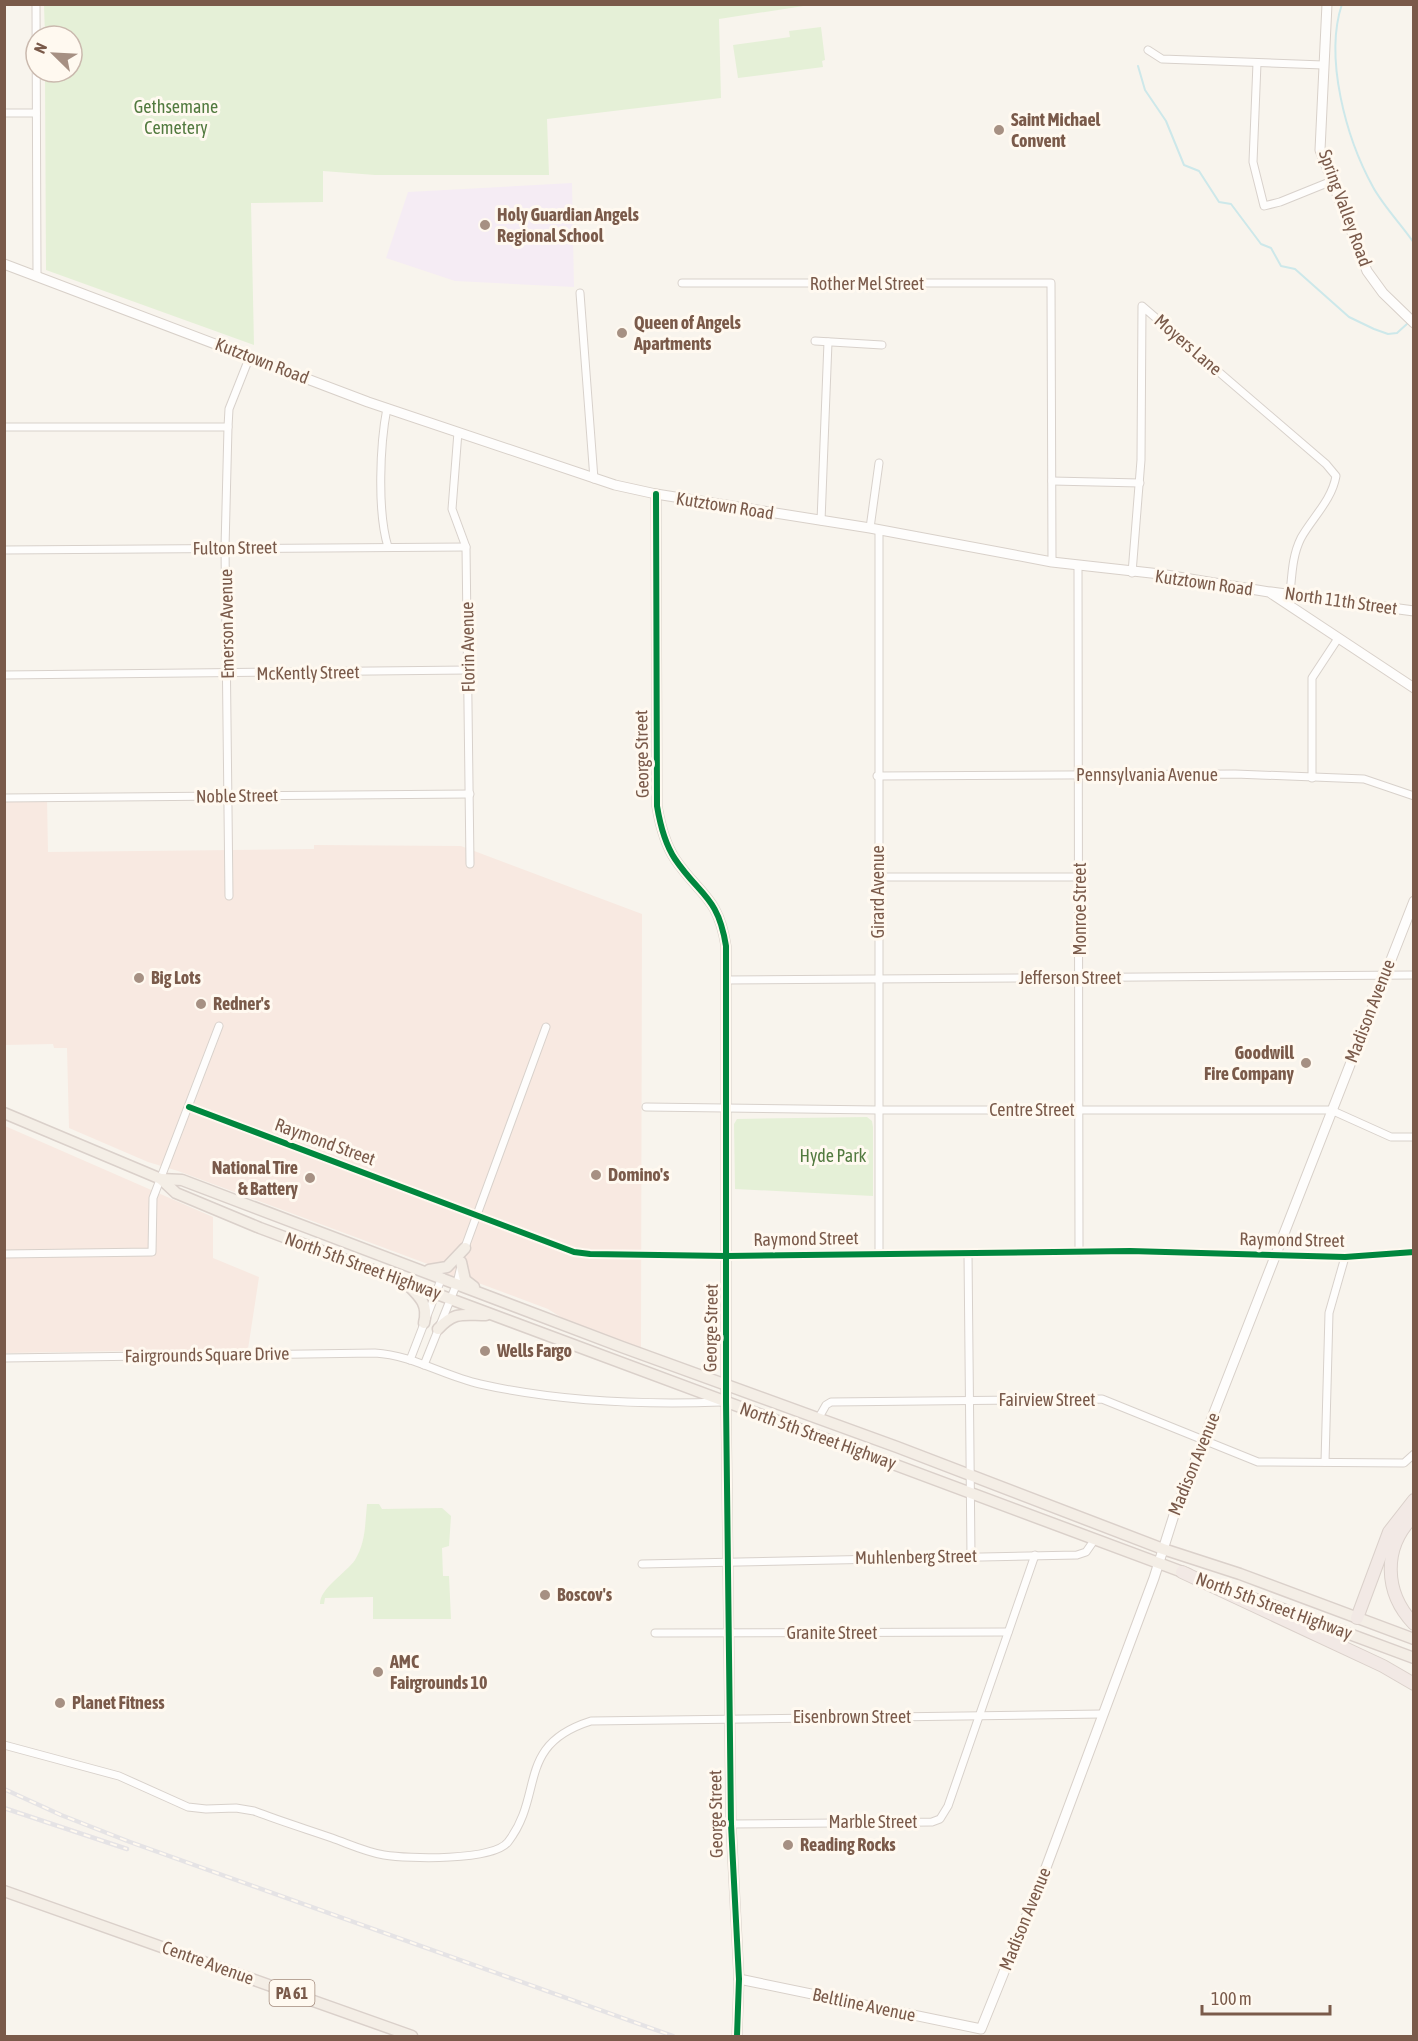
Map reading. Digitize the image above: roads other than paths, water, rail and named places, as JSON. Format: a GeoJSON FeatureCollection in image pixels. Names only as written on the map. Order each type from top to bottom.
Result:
{"type":"FeatureCollection","features":[{"type":"Feature","properties":{"kind":"highway"},"geometry":{"type":"LineString","coordinates":[[1357,1618],[1389,1532],[1413,1500]]}},
{"type":"Feature","properties":{"kind":"highway"},"geometry":{"type":"LineString","coordinates":[[1413,1516],[1395,1543],[1390,1570],[1395,1597],[1413,1624]]}},
{"type":"Feature","properties":{"kind":"highway"},"geometry":{"type":"LineString","coordinates":[[1182,1572],[1383,1666],[1413,1684]]}},
{"type":"Feature","properties":{"kind":"main road","name":"North 5th Street Highway"},"geometry":{"type":"LineString","coordinates":[[4,1113],[161,1179],[177,1193],[186,1197],[316,1249],[1413,1658]]}},
{"type":"Feature","properties":{"kind":"main road","name":"North 5th Street Highway"},"geometry":{"type":"LineString","coordinates":[[161,1179],[182,1180],[970,1475],[1163,1550],[1240,1574],[1413,1639]]}},
{"type":"Feature","properties":{"kind":"main road"},"geometry":{"type":"LineString","coordinates":[[424,1270],[447,1267],[465,1248]]}},
{"type":"Feature","properties":{"kind":"main road"},"geometry":{"type":"LineString","coordinates":[[461,1263],[465,1280],[484,1294]]}},
{"type":"Feature","properties":{"kind":"main road"},"geometry":{"type":"LineString","coordinates":[[401,1279],[423,1302],[427,1311],[424,1323]]}},
{"type":"Feature","properties":{"kind":"main road"},"geometry":{"type":"LineString","coordinates":[[438,1329],[450,1318],[460,1314],[494,1315]]}},
{"type":"Feature","properties":{"kind":"main road"},"geometry":{"type":"LineString","coordinates":[[1357,1618],[1358,1637]]}},
{"type":"Feature","properties":{"kind":"main road","name":"Centre Avenue"},"geometry":{"type":"LineString","coordinates":[[4,1891],[412,2037]]}},
{"type":"Feature","properties":{"kind":"street"},"geometry":{"type":"LineString","coordinates":[[36,4],[37,276]]}},
{"type":"Feature","properties":{"kind":"street","name":"Spring Valley Road"},"geometry":{"type":"LineString","coordinates":[[1327,4],[1320,150],[1367,271],[1383,293],[1413,323]]}},
{"type":"Feature","properties":{"kind":"street"},"geometry":{"type":"LineString","coordinates":[[1148,50],[1162,59],[1323,65]]}},
{"type":"Feature","properties":{"kind":"street"},"geometry":{"type":"LineString","coordinates":[[1257,63],[1253,162],[1263,206],[1280,202],[1332,181]]}},
{"type":"Feature","properties":{"kind":"street"},"geometry":{"type":"LineString","coordinates":[[4,113],[36,113]]}},
{"type":"Feature","properties":{"kind":"street","name":"Kutztown Road"},"geometry":{"type":"LineString","coordinates":[[4,264],[387,408],[594,479],[656,495],[874,529],[1052,562],[1132,573],[1160,574],[1269,592],[1337,640],[1413,688]]}},
{"type":"Feature","properties":{"kind":"street","name":"Rother Mel Street"},"geometry":{"type":"LineString","coordinates":[[682,283],[1052,283],[1052,481]]}},
{"type":"Feature","properties":{"kind":"street"},"geometry":{"type":"LineString","coordinates":[[580,293],[594,479]]}},
{"type":"Feature","properties":{"kind":"street","name":"Moyers Lane"},"geometry":{"type":"LineString","coordinates":[[1132,573],[1140,483],[1142,306],[1326,464],[1336,476],[1331,492],[1297,547],[1293,561],[1290,594]]}},
{"type":"Feature","properties":{"kind":"street"},"geometry":{"type":"LineString","coordinates":[[815,341],[882,345]]}},
{"type":"Feature","properties":{"kind":"street"},"geometry":{"type":"LineString","coordinates":[[821,521],[828,342]]}},
{"type":"Feature","properties":{"kind":"street","name":"Emerson Avenue"},"geometry":{"type":"LineString","coordinates":[[229,896],[225,548],[228,427],[230,409],[250,356]]}},
{"type":"Feature","properties":{"kind":"street"},"geometry":{"type":"LineString","coordinates":[[387,408],[382,441],[383,524],[388,547]]}},
{"type":"Feature","properties":{"kind":"street"},"geometry":{"type":"LineString","coordinates":[[4,428],[228,427]]}},
{"type":"Feature","properties":{"kind":"street","name":"Florin Avenue"},"geometry":{"type":"LineString","coordinates":[[458,432],[453,509],[466,547],[470,864]]}},
{"type":"Feature","properties":{"kind":"street","name":"Girard Avenue"},"geometry":{"type":"LineString","coordinates":[[879,463],[874,529],[879,1253]]}},
{"type":"Feature","properties":{"kind":"street"},"geometry":{"type":"LineString","coordinates":[[1052,562],[1052,481],[1140,483]]}},
{"type":"Feature","properties":{"kind":"street","name":"George Street"},"geometry":{"type":"LineString","coordinates":[[656,495],[657,806],[663,834],[675,859],[704,891],[719,915],[726,946],[726,1402],[731,1824],[739,1979],[737,2036]]}},
{"type":"Feature","properties":{"kind":"street","name":"Fulton Street"},"geometry":{"type":"LineString","coordinates":[[4,550],[466,547]]}},
{"type":"Feature","properties":{"kind":"street","name":"Monroe Street"},"geometry":{"type":"LineString","coordinates":[[1078,566],[1080,1252]]}},
{"type":"Feature","properties":{"kind":"street","name":"North 11th Street"},"geometry":{"type":"LineString","coordinates":[[1269,592],[1413,611]]}},
{"type":"Feature","properties":{"kind":"street"},"geometry":{"type":"LineString","coordinates":[[1312,778],[1312,678],[1337,640]]}},
{"type":"Feature","properties":{"kind":"street","name":"McKently Street"},"geometry":{"type":"LineString","coordinates":[[4,675],[468,670]]}},
{"type":"Feature","properties":{"kind":"street","name":"Pennsylvania Avenue"},"geometry":{"type":"LineString","coordinates":[[877,776],[1235,774],[1364,779],[1413,796]]}},
{"type":"Feature","properties":{"kind":"street","name":"Noble Street"},"geometry":{"type":"LineString","coordinates":[[4,798],[470,794]]}},
{"type":"Feature","properties":{"kind":"street"},"geometry":{"type":"LineString","coordinates":[[878,877],[1080,877]]}},
{"type":"Feature","properties":{"kind":"street","name":"Madison Avenue"},"geometry":{"type":"LineString","coordinates":[[982,2033],[1044,1873],[1174,1515],[1413,901]]}},
{"type":"Feature","properties":{"kind":"street","name":"Jefferson Street"},"geometry":{"type":"LineString","coordinates":[[726,980],[1413,975]]}},
{"type":"Feature","properties":{"kind":"street"},"geometry":{"type":"LineString","coordinates":[[4,1254],[152,1252],[153,1198],[219,1026]]}},
{"type":"Feature","properties":{"kind":"street"},"geometry":{"type":"LineString","coordinates":[[424,1365],[457,1283],[465,1248],[546,1027]]}},
{"type":"Feature","properties":{"kind":"street","name":"Raymond Street"},"geometry":{"type":"LineString","coordinates":[[189,1107],[581,1253],[727,1256],[1191,1251],[1345,1257],[1413,1252]]}},
{"type":"Feature","properties":{"kind":"street","name":"Centre Street"},"geometry":{"type":"LineString","coordinates":[[646,1107],[877,1110],[1331,1110],[1391,1137],[1413,1137]]}},
{"type":"Feature","properties":{"kind":"street"},"geometry":{"type":"LineString","coordinates":[[968,1252],[971,1556]]}},
{"type":"Feature","properties":{"kind":"street"},"geometry":{"type":"LineString","coordinates":[[1325,1462],[1329,1313],[1345,1257]]}},
{"type":"Feature","properties":{"kind":"street"},"geometry":{"type":"LineString","coordinates":[[410,1360],[442,1277]]}},
{"type":"Feature","properties":{"kind":"street","name":"Fairgrounds Square Drive"},"geometry":{"type":"LineString","coordinates":[[4,1358],[375,1353],[410,1360],[477,1383],[602,1402],[648,1405],[726,1402]]}},
{"type":"Feature","properties":{"kind":"street","name":"Fairview Street"},"geometry":{"type":"LineString","coordinates":[[818,1419],[826,1405],[831,1402],[1108,1400],[1204,1442],[1258,1462],[1404,1463],[1413,1454]]}},
{"type":"Feature","properties":{"kind":"street","name":"Muhlenberg Street"},"geometry":{"type":"LineString","coordinates":[[642,1564],[1082,1555],[1090,1549],[1095,1539]]}},
{"type":"Feature","properties":{"kind":"street"},"geometry":{"type":"LineString","coordinates":[[978,1716],[1035,1555]]}},
{"type":"Feature","properties":{"kind":"street","name":"Granite Street"},"geometry":{"type":"LineString","coordinates":[[655,1633],[1008,1632]]}},
{"type":"Feature","properties":{"kind":"street","name":"Eisenbrown Street"},"geometry":{"type":"LineString","coordinates":[[4,1745],[120,1776],[188,1807],[236,1808],[254,1811],[383,1855],[482,1854],[506,1844],[520,1823],[539,1756],[573,1728],[601,1720],[1102,1714]]}},
{"type":"Feature","properties":{"kind":"street","name":"Marble Street"},"geometry":{"type":"LineString","coordinates":[[731,1824],[932,1822],[940,1819],[948,1806],[978,1716]]}},
{"type":"Feature","properties":{"kind":"street","name":"Beltline Avenue"},"geometry":{"type":"LineString","coordinates":[[739,1979],[982,2033]]}},
{"type":"Feature","properties":{"kind":"waterway"},"geometry":{"type":"LineString","coordinates":[[1342,4],[1335,48],[1337,73],[1347,122],[1354,145],[1373,187],[1414,243]]}},
{"type":"Feature","properties":{"kind":"waterway"},"geometry":{"type":"LineString","coordinates":[[1138,66],[1145,90],[1166,121],[1184,165],[1199,171],[1219,202],[1231,204],[1261,244],[1271,248],[1281,266],[1295,269],[1349,317],[1374,329],[1388,334],[1397,333],[1408,323]]}},
{"type":"Feature","properties":{"kind":"railway"},"geometry":{"type":"LineString","coordinates":[[4,1789],[61,1815],[130,1842],[673,2036]]}},
{"type":"Feature","properties":{"kind":"railway"},"geometry":{"type":"LineString","coordinates":[[4,1808],[127,1849]]}},
{"type":"Feature","properties":{"kind":"place","name":"Saint Michael Convent"},"geometry":{"type":"Point","coordinates":[999,130]}},
{"type":"Feature","properties":{"kind":"place","name":"Holy Guardian Angels Regional School"},"geometry":{"type":"Point","coordinates":[485,225]}},
{"type":"Feature","properties":{"kind":"place","name":"Queen of Angels Apartments"},"geometry":{"type":"Point","coordinates":[622,333]}},
{"type":"Feature","properties":{"kind":"place","name":"Big Lots"},"geometry":{"type":"Point","coordinates":[139,978]}},
{"type":"Feature","properties":{"kind":"place","name":"Redner's"},"geometry":{"type":"Point","coordinates":[201,1004]}},
{"type":"Feature","properties":{"kind":"place","name":"Goodwill Fire Company"},"geometry":{"type":"Point","coordinates":[1306,1063]}},
{"type":"Feature","properties":{"kind":"place","name":"Domino's"},"geometry":{"type":"Point","coordinates":[596,1175]}},
{"type":"Feature","properties":{"kind":"place","name":"National Tire & Battery"},"geometry":{"type":"Point","coordinates":[310,1178]}},
{"type":"Feature","properties":{"kind":"place","name":"Wells Fargo"},"geometry":{"type":"Point","coordinates":[485,1351]}},
{"type":"Feature","properties":{"kind":"place","name":"Boscov's"},"geometry":{"type":"Point","coordinates":[545,1595]}},
{"type":"Feature","properties":{"kind":"place","name":"AMC Fairgrounds 10"},"geometry":{"type":"Point","coordinates":[378,1672]}},
{"type":"Feature","properties":{"kind":"place","name":"Planet Fitness"},"geometry":{"type":"Point","coordinates":[60,1703]}},
{"type":"Feature","properties":{"kind":"place","name":"Reading Rocks"},"geometry":{"type":"Point","coordinates":[788,1845]}},
{"type":"Feature","properties":{"kind":"park label","name":"Gethsemane Cemetery"},"geometry":{"type":"Point","coordinates":[176,117]}},
{"type":"Feature","properties":{"kind":"park label","name":"Hyde Park"},"geometry":{"type":"Point","coordinates":[833,1156]}}]}
